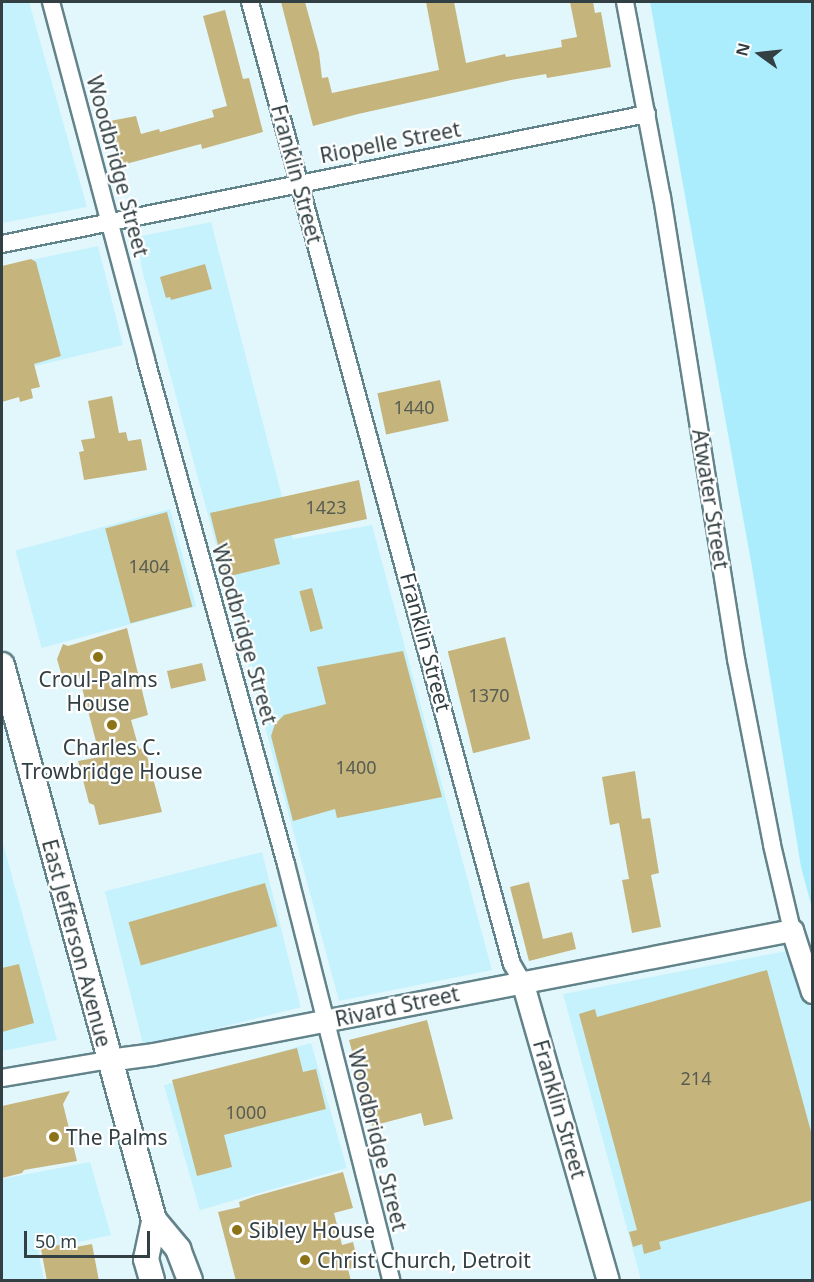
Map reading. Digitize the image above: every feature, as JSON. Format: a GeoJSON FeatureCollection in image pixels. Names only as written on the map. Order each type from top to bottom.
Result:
{"type":"FeatureCollection","features":[{"type":"Feature","properties":{"kind":"main road","name":"East Jefferson Avenue"},"geometry":{"type":"LineString","coordinates":[[2,665],[108,1060],[154,1220],[178,1249],[190,1281]]}},
{"type":"Feature","properties":{"kind":"main road","name":"East Jefferson Avenue"},"geometry":{"type":"LineString","coordinates":[[152,1281],[146,1259],[154,1220]]}},
{"type":"Feature","properties":{"kind":"street","name":"Woodbridge Street"},"geometry":{"type":"LineString","coordinates":[[51,2],[111,221],[149,372],[286,864],[391,1281]]}},
{"type":"Feature","properties":{"kind":"street","name":"Franklin Street"},"geometry":{"type":"LineString","coordinates":[[250,2],[512,964],[522,981],[608,1281]]}},
{"type":"Feature","properties":{"kind":"street","name":"Atwater Street"},"geometry":{"type":"LineString","coordinates":[[626,2],[647,114],[736,659],[772,844],[792,930],[813,992]]}},
{"type":"Feature","properties":{"kind":"street","name":"Riopelle Street"},"geometry":{"type":"LineString","coordinates":[[2,244],[647,114]]}},
{"type":"Feature","properties":{"kind":"street","name":"Rivard Street"},"geometry":{"type":"LineString","coordinates":[[2,1078],[153,1054],[792,930]]}},
{"type":"Feature","properties":{"kind":"shaded area"},"geometry":{"type":"Polygon","coordinates":[[[2,2],[29,2],[87,207],[2,223],[2,2]]]}},
{"type":"Feature","properties":{"kind":"shaded area"},"geometry":{"type":"Polygon","coordinates":[[[650,2],[812,2],[812,908],[801,867],[752,567],[650,2]]]}},
{"type":"Feature","properties":{"kind":"shaded area"},"geometry":{"type":"Polygon","coordinates":[[[211,222],[293,539],[372,525],[492,970],[339,1001],[142,270],[137,237],[211,222]]]}},
{"type":"Feature","properties":{"kind":"shaded area"},"geometry":{"type":"Polygon","coordinates":[[[98,246],[123,345],[2,374],[2,266],[98,246]]]}},
{"type":"Feature","properties":{"kind":"shaded area"},"geometry":{"type":"Polygon","coordinates":[[[170,509],[196,607],[42,648],[15,550],[170,509]]]}},
{"type":"Feature","properties":{"kind":"shaded area"},"geometry":{"type":"Polygon","coordinates":[[[2,840],[57,1040],[2,1051],[2,840]]]}},
{"type":"Feature","properties":{"kind":"shaded area"},"geometry":{"type":"Polygon","coordinates":[[[262,852],[301,1007],[144,1046],[105,891],[262,852]]]}},
{"type":"Feature","properties":{"kind":"shaded area"},"geometry":{"type":"Polygon","coordinates":[[[812,946],[812,1280],[641,1280],[563,994],[812,946]]]}},
{"type":"Feature","properties":{"kind":"shaded area"},"geometry":{"type":"Polygon","coordinates":[[[311,1043],[347,1168],[200,1210],[164,1085],[311,1043]]]}},
{"type":"Feature","properties":{"kind":"shaded area"},"geometry":{"type":"Polygon","coordinates":[[[90,1162],[111,1235],[38,1251],[44,1280],[2,1280],[2,1179],[90,1162]]]}},
{"type":"Feature","properties":{"kind":"building"},"geometry":{"type":"Polygon","coordinates":[[[281,2],[305,2],[319,53],[322,78],[328,77],[332,93],[439,70],[426,2],[454,2],[466,63],[505,54],[506,57],[562,47],[561,40],[577,37],[570,2],[593,2],[595,13],[601,12],[611,67],[547,78],[546,74],[511,80],[313,126],[281,2]]]}},
{"type":"Feature","properties":{"kind":"building"},"geometry":{"type":"Polygon","coordinates":[[[225,10],[243,79],[249,78],[263,132],[202,149],[201,144],[122,165],[110,121],[136,116],[141,134],[159,129],[160,132],[214,117],[212,110],[227,106],[203,16],[225,10]]]}},
{"type":"Feature","properties":{"kind":"building"},"geometry":{"type":"Polygon","coordinates":[[[31,259],[36,262],[61,356],[34,364],[40,387],[31,389],[33,398],[20,402],[19,397],[2,402],[2,266],[31,259]]]}},
{"type":"Feature","properties":{"kind":"building"},"geometry":{"type":"Polygon","coordinates":[[[205,264],[212,289],[171,300],[170,297],[166,298],[160,277],[205,264]]]}},
{"type":"Feature","properties":{"kind":"building"},"geometry":{"type":"Polygon","coordinates":[[[440,380],[449,421],[386,434],[377,393],[440,380]]]}},
{"type":"Feature","properties":{"kind":"building"},"geometry":{"type":"Polygon","coordinates":[[[112,396],[119,433],[126,432],[128,441],[141,439],[147,470],[84,480],[79,452],[84,451],[81,440],[95,438],[88,401],[112,396]]]}},
{"type":"Feature","properties":{"kind":"building"},"geometry":{"type":"Polygon","coordinates":[[[359,480],[367,519],[274,539],[280,564],[226,577],[210,513],[359,480]]]}},
{"type":"Feature","properties":{"kind":"building"},"geometry":{"type":"Polygon","coordinates":[[[167,512],[192,607],[131,623],[105,529],[167,512]]]}},
{"type":"Feature","properties":{"kind":"building"},"geometry":{"type":"Polygon","coordinates":[[[312,588],[323,629],[310,632],[299,591],[312,588]]]}},
{"type":"Feature","properties":{"kind":"building"},"geometry":{"type":"Polygon","coordinates":[[[127,628],[148,715],[131,720],[139,749],[145,748],[162,812],[99,825],[94,805],[89,803],[78,761],[100,757],[79,676],[63,680],[57,659],[63,644],[68,646],[127,628]]]}},
{"type":"Feature","properties":{"kind":"building"},"geometry":{"type":"Polygon","coordinates":[[[505,637],[530,739],[473,753],[448,651],[505,637]]]}},
{"type":"Feature","properties":{"kind":"building"},"geometry":{"type":"Polygon","coordinates":[[[403,651],[442,797],[337,818],[335,809],[293,821],[271,736],[275,724],[284,715],[326,704],[317,667],[403,651]]]}},
{"type":"Feature","properties":{"kind":"building"},"geometry":{"type":"Polygon","coordinates":[[[202,663],[206,681],[171,689],[167,671],[202,663]]]}},
{"type":"Feature","properties":{"kind":"building"},"geometry":{"type":"Polygon","coordinates":[[[635,771],[642,819],[650,818],[659,873],[651,875],[661,927],[632,933],[622,880],[629,879],[619,823],[610,825],[602,777],[635,771]]]}},
{"type":"Feature","properties":{"kind":"building"},"geometry":{"type":"Polygon","coordinates":[[[529,882],[543,939],[572,932],[576,949],[529,961],[510,887],[529,882]]]}},
{"type":"Feature","properties":{"kind":"building"},"geometry":{"type":"Polygon","coordinates":[[[265,883],[277,926],[141,965],[129,922],[265,883]]]}},
{"type":"Feature","properties":{"kind":"building"},"geometry":{"type":"Polygon","coordinates":[[[19,964],[34,1023],[2,1032],[2,968],[19,964]]]}},
{"type":"Feature","properties":{"kind":"building"},"geometry":{"type":"Polygon","coordinates":[[[767,970],[813,1139],[813,1200],[659,1242],[661,1249],[644,1254],[642,1244],[633,1247],[629,1232],[637,1230],[579,1014],[595,1009],[597,1017],[767,970]]]}},
{"type":"Feature","properties":{"kind":"building"},"geometry":{"type":"Polygon","coordinates":[[[427,1020],[453,1119],[424,1126],[421,1113],[372,1126],[349,1040],[427,1020]]]}},
{"type":"Feature","properties":{"kind":"building"},"geometry":{"type":"Polygon","coordinates":[[[297,1048],[303,1072],[316,1069],[326,1109],[224,1135],[232,1167],[197,1176],[172,1080],[297,1048]]]}},
{"type":"Feature","properties":{"kind":"building","name":"The Palms"},"geometry":{"type":"Polygon","coordinates":[[[70,1091],[63,1104],[77,1161],[24,1170],[22,1173],[2,1178],[2,1106],[70,1091]]]}},
{"type":"Feature","properties":{"kind":"building"},"geometry":{"type":"Polygon","coordinates":[[[343,1172],[353,1208],[334,1213],[342,1245],[353,1242],[359,1266],[348,1269],[351,1281],[236,1281],[218,1212],[240,1207],[239,1202],[256,1196],[343,1172]]]}},
{"type":"Feature","properties":{"kind":"building"},"geometry":{"type":"Polygon","coordinates":[[[64,1244],[65,1249],[92,1244],[99,1281],[47,1281],[41,1249],[64,1244]]]}},
{"type":"Feature","properties":{"kind":"place","name":"Croul-Palms House"},"geometry":{"type":"Point","coordinates":[98,657]}},
{"type":"Feature","properties":{"kind":"place","name":"Charles C. Trowbridge House"},"geometry":{"type":"Point","coordinates":[112,725]}},
{"type":"Feature","properties":{"kind":"place","name":"The Palms"},"geometry":{"type":"Point","coordinates":[54,1137]}},
{"type":"Feature","properties":{"kind":"place","name":"Sibley House"},"geometry":{"type":"Point","coordinates":[237,1230]}},
{"type":"Feature","properties":{"kind":"place","name":"Christ Church, Detroit"},"geometry":{"type":"Point","coordinates":[305,1260]}}]}
